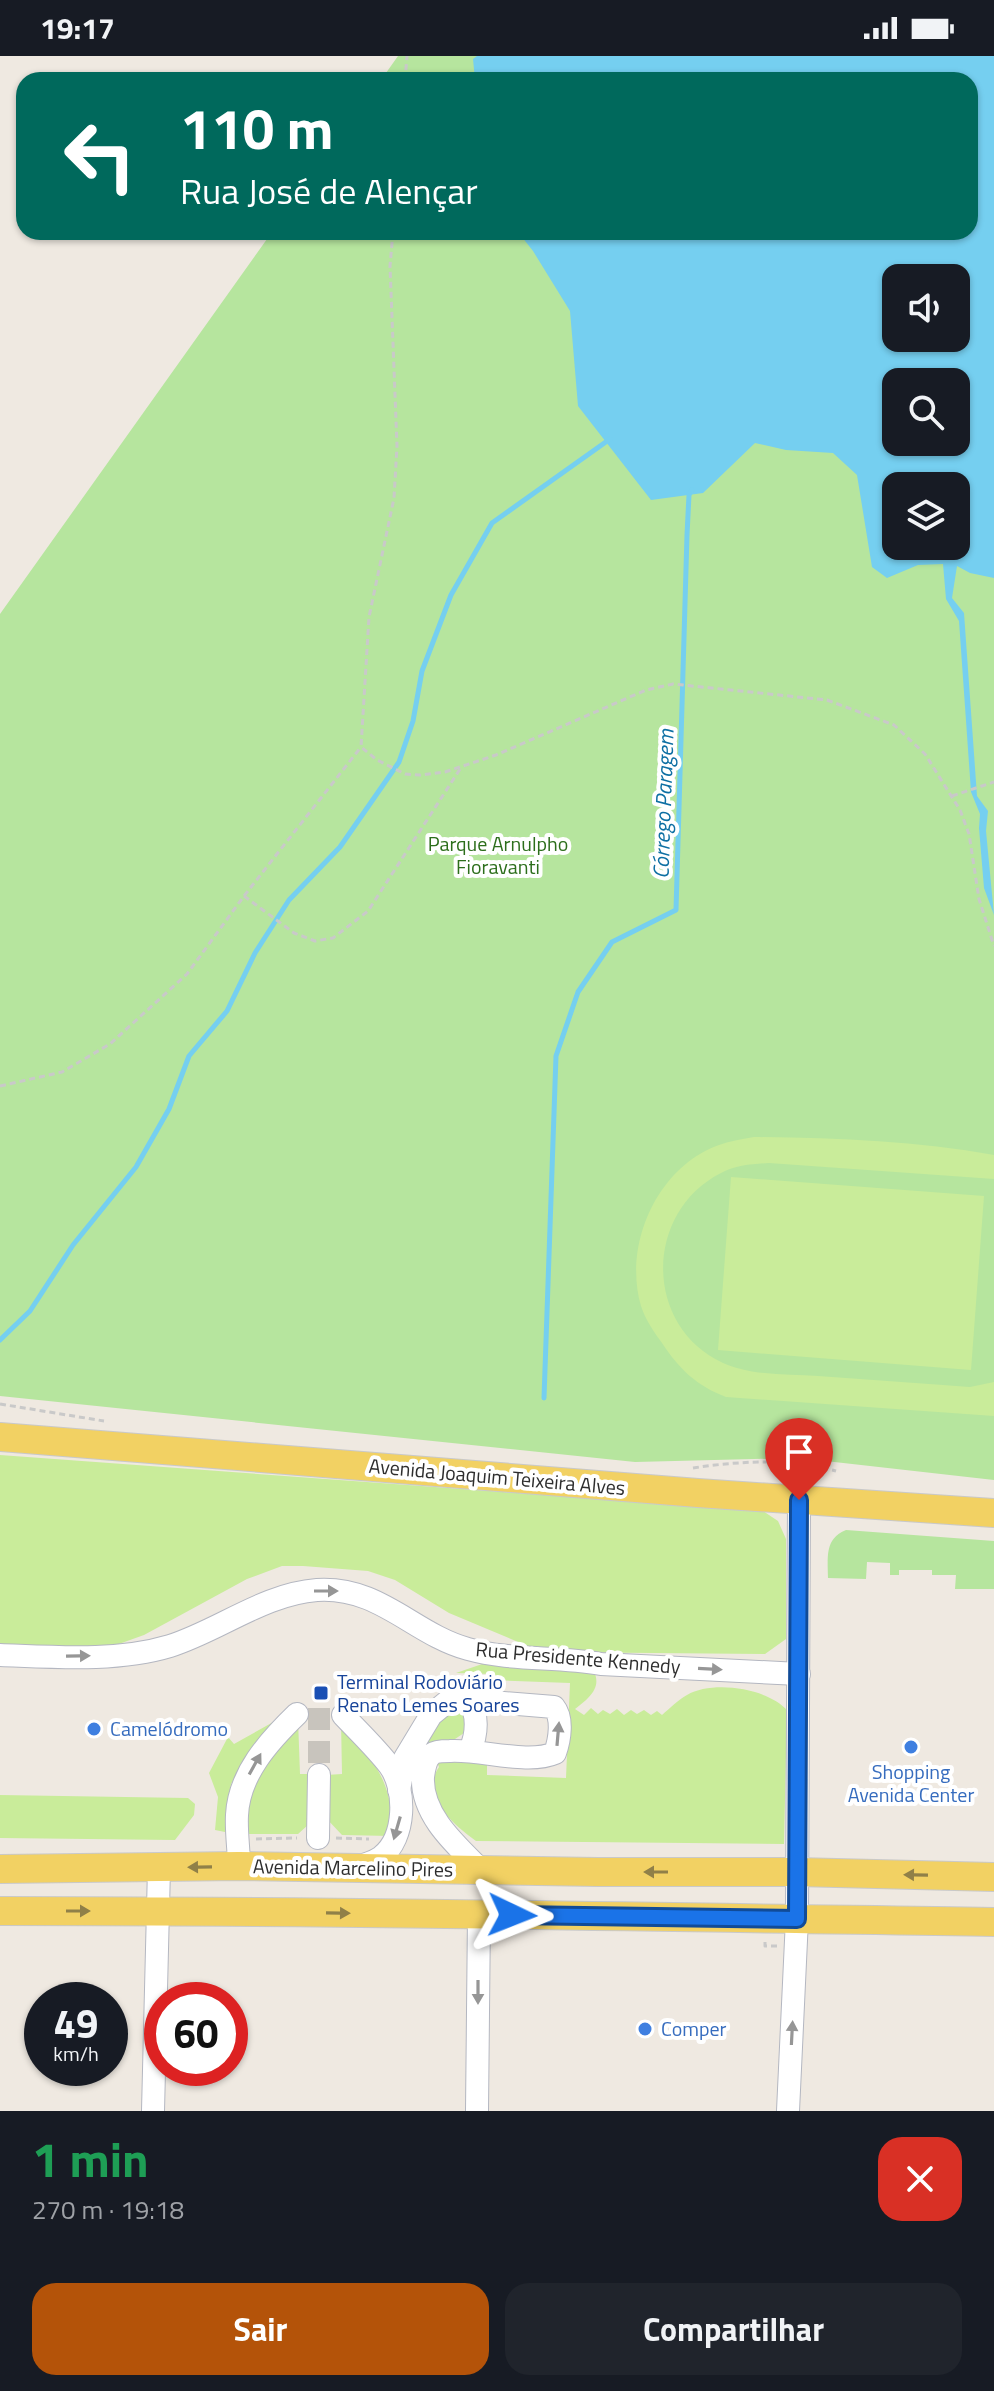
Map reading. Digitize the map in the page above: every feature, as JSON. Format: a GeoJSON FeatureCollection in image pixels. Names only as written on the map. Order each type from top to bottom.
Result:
{"type":"FeatureCollection","features":[{"type":"Feature","properties":{"kind":"main road","name":"Avenida Joaquim Teixeira Alves"},"geometry":{"type":"LineString","coordinates":[[0,1437],[994,1513]]}},
{"type":"Feature","properties":{"kind":"main road","name":"Avenida Marcelino Pires"},"geometry":{"type":"LineString","coordinates":[[0,1869],[239,1866],[994,1877]]}},
{"type":"Feature","properties":{"kind":"main road"},"geometry":{"type":"LineString","coordinates":[[479,1914],[481,1870]]}},
{"type":"Feature","properties":{"kind":"main road"},"geometry":{"type":"LineString","coordinates":[[0,1911],[994,1922]]}},
{"type":"Feature","properties":{"kind":"street"},"geometry":{"type":"LineString","coordinates":[[788,2111],[797,1919],[799,1500]]}},
{"type":"Feature","properties":{"kind":"street","name":"Rua Presidente Kennedy"},"geometry":{"type":"LineString","coordinates":[[0,1655],[113,1656],[166,1647],[207,1633],[284,1595],[318,1590],[348,1591],[376,1600],[453,1643],[489,1654],[571,1658],[601,1664],[799,1674]]}},
{"type":"Feature","properties":{"kind":"street"},"geometry":{"type":"LineString","coordinates":[[468,1700],[475,1714],[474,1740],[470,1750]]}},
{"type":"Feature","properties":{"kind":"street"},"geometry":{"type":"LineString","coordinates":[[399,1790],[416,1760],[438,1706],[448,1701],[547,1706],[558,1711],[558,1746],[551,1755],[529,1757],[470,1750],[440,1752],[416,1760]]}},
{"type":"Feature","properties":{"kind":"street"},"geometry":{"type":"LineString","coordinates":[[239,1866],[237,1813],[245,1782],[261,1753],[297,1714]]}},
{"type":"Feature","properties":{"kind":"street"},"geometry":{"type":"LineString","coordinates":[[343,1715],[390,1767],[399,1790],[401,1821],[392,1842],[381,1857],[358,1867]]}},
{"type":"Feature","properties":{"kind":"street"},"geometry":{"type":"LineString","coordinates":[[416,1760],[429,1810],[481,1870]]}},
{"type":"Feature","properties":{"kind":"street"},"geometry":{"type":"LineString","coordinates":[[318,1838],[319,1775]]}},
{"type":"Feature","properties":{"kind":"street"},"geometry":{"type":"LineString","coordinates":[[153,2111],[159,1868]]}},
{"type":"Feature","properties":{"kind":"street"},"geometry":{"type":"LineString","coordinates":[[477,2111],[479,1914]]}},
{"type":"Feature","properties":{"kind":"path"},"geometry":{"type":"LineString","coordinates":[[0,1086],[62,1072],[110,1044],[187,974],[361,747],[369,617],[394,498],[397,446],[390,266],[392,240]]}},
{"type":"Feature","properties":{"kind":"path"},"geometry":{"type":"LineString","coordinates":[[361,747],[377,760],[405,774],[445,772],[496,755],[646,690],[673,684],[827,700],[894,725],[925,754],[951,796],[969,834],[979,899],[994,946]]}},
{"type":"Feature","properties":{"kind":"path"},"geometry":{"type":"LineString","coordinates":[[244,896],[294,933],[315,941],[333,938],[368,911],[462,766]]}},
{"type":"Feature","properties":{"kind":"path"},"geometry":{"type":"LineString","coordinates":[[951,796],[993,783]]}},
{"type":"Feature","properties":{"kind":"path"},"geometry":{"type":"LineString","coordinates":[[0,1404],[112,1422]]}},
{"type":"Feature","properties":{"kind":"path"},"geometry":{"type":"LineString","coordinates":[[686,1469],[733,1461],[815,1465],[836,1471]]}},
{"type":"Feature","properties":{"kind":"green space","name":"Parque Arnulpho Fioravanti"},"geometry":{"type":"Polygon","coordinates":[[[398,56],[994,56],[994,1480],[799,1458],[635,1462],[0,1396],[0,614],[266,240],[978,240],[978,72],[387,72],[398,56]]]}},
{"type":"Feature","properties":{"kind":"green space"},"geometry":{"type":"Polygon","coordinates":[[[754,1137],[875,1141],[994,1155],[994,1179],[769,1163],[750,1164],[721,1173],[696,1191],[678,1214],[667,1240],[663,1269],[667,1297],[678,1323],[697,1346],[723,1363],[758,1372],[970,1387],[994,1382],[994,1416],[726,1397],[697,1382],[675,1361],[641,1306],[637,1258],[641,1234],[662,1190],[678,1171],[697,1156],[719,1145],[754,1137]]]}},
{"type":"Feature","properties":{"kind":"green space"},"geometry":{"type":"Polygon","coordinates":[[[731,1177],[984,1196],[971,1370],[718,1350],[731,1177]]]}},
{"type":"Feature","properties":{"kind":"green space"},"geometry":{"type":"Polygon","coordinates":[[[0,1455],[763,1511],[778,1521],[786,1539],[786,1639],[765,1654],[542,1652],[449,1613],[395,1580],[368,1571],[282,1566],[247,1579],[144,1635],[116,1645],[0,1646],[0,1455]]]}},
{"type":"Feature","properties":{"kind":"green space"},"geometry":{"type":"Polygon","coordinates":[[[846,1530],[994,1541],[994,1589],[955,1589],[956,1575],[932,1575],[932,1570],[899,1570],[899,1575],[890,1575],[890,1563],[867,1562],[866,1579],[828,1578],[831,1544],[846,1530]]]}},
{"type":"Feature","properties":{"kind":"green space"},"geometry":{"type":"Polygon","coordinates":[[[488,1662],[585,1669],[595,1674],[594,1690],[575,1709],[584,1715],[591,1708],[598,1714],[603,1710],[610,1714],[617,1709],[624,1715],[631,1710],[637,1714],[644,1710],[651,1715],[657,1711],[662,1715],[698,1690],[725,1687],[753,1692],[778,1702],[787,1710],[784,1844],[476,1841],[450,1819],[436,1799],[433,1789],[439,1767],[437,1762],[487,1759],[487,1775],[566,1778],[570,1683],[491,1680],[490,1674],[456,1673],[488,1662]]]}},
{"type":"Feature","properties":{"kind":"green space"},"geometry":{"type":"Polygon","coordinates":[[[463,1710],[467,1731],[455,1739],[435,1743],[420,1754],[444,1712],[463,1710]]]}},
{"type":"Feature","properties":{"kind":"green space"},"geometry":{"type":"Polygon","coordinates":[[[298,1719],[300,1774],[312,1774],[308,1825],[298,1834],[248,1834],[246,1803],[251,1788],[268,1758],[298,1719]]]}},
{"type":"Feature","properties":{"kind":"green space"},"geometry":{"type":"Polygon","coordinates":[[[275,1721],[242,1764],[231,1784],[225,1832],[215,1830],[218,1797],[209,1773],[228,1737],[234,1744],[275,1721]]]}},
{"type":"Feature","properties":{"kind":"green space"},"geometry":{"type":"Polygon","coordinates":[[[341,1721],[380,1773],[389,1801],[391,1836],[342,1835],[326,1818],[326,1775],[342,1774],[341,1721]]]}},
{"type":"Feature","properties":{"kind":"green space"},"geometry":{"type":"Polygon","coordinates":[[[0,1795],[188,1798],[195,1804],[194,1815],[175,1840],[0,1838],[0,1795]]]}},
{"type":"Feature","properties":{"kind":"water"},"geometry":{"type":"Polygon","coordinates":[[[477,56],[994,56],[994,578],[970,573],[957,566],[952,598],[964,613],[977,796],[988,811],[986,831],[994,915],[984,888],[980,814],[971,792],[959,621],[946,599],[943,564],[918,565],[887,578],[872,567],[857,475],[833,453],[786,450],[755,443],[703,493],[651,500],[578,406],[570,311],[524,240],[978,240],[978,72],[474,72],[473,59],[477,56]]]}},
{"type":"Feature","properties":{"kind":"waterway"},"geometry":{"type":"LineString","coordinates":[[0,1340],[30,1311],[73,1245],[136,1167],[169,1109],[189,1056],[227,1011],[255,953],[289,900],[340,847],[399,762],[413,721],[422,671],[451,595],[492,523],[610,439]]}},
{"type":"Feature","properties":{"kind":"waterway","name":"Córrego Paragem"},"geometry":{"type":"LineString","coordinates":[[544,1398],[556,1056],[578,992],[612,942],[676,910],[687,535],[689,495],[692,490]]}},
{"type":"Feature","properties":{"kind":"tunnel"},"geometry":{"type":"LineString","coordinates":[[319,1708],[319,1775]]}},
{"type":"Feature","properties":{"kind":"place","name":"Terminal Rodoviário Renato Lemes Soares"},"geometry":{"type":"Point","coordinates":[321,1693]}},
{"type":"Feature","properties":{"kind":"place","name":"Camelódromo"},"geometry":{"type":"Point","coordinates":[94,1729]}},
{"type":"Feature","properties":{"kind":"place","name":"Shopping Avenida Center"},"geometry":{"type":"Point","coordinates":[911,1747]}},
{"type":"Feature","properties":{"kind":"place","name":"Comper"},"geometry":{"type":"Point","coordinates":[645,2029]}},
{"type":"Feature","properties":{"kind":"route"},"geometry":{"type":"LineString","coordinates":[[512,1915],[797,1919],[799,1500]]}}]}
